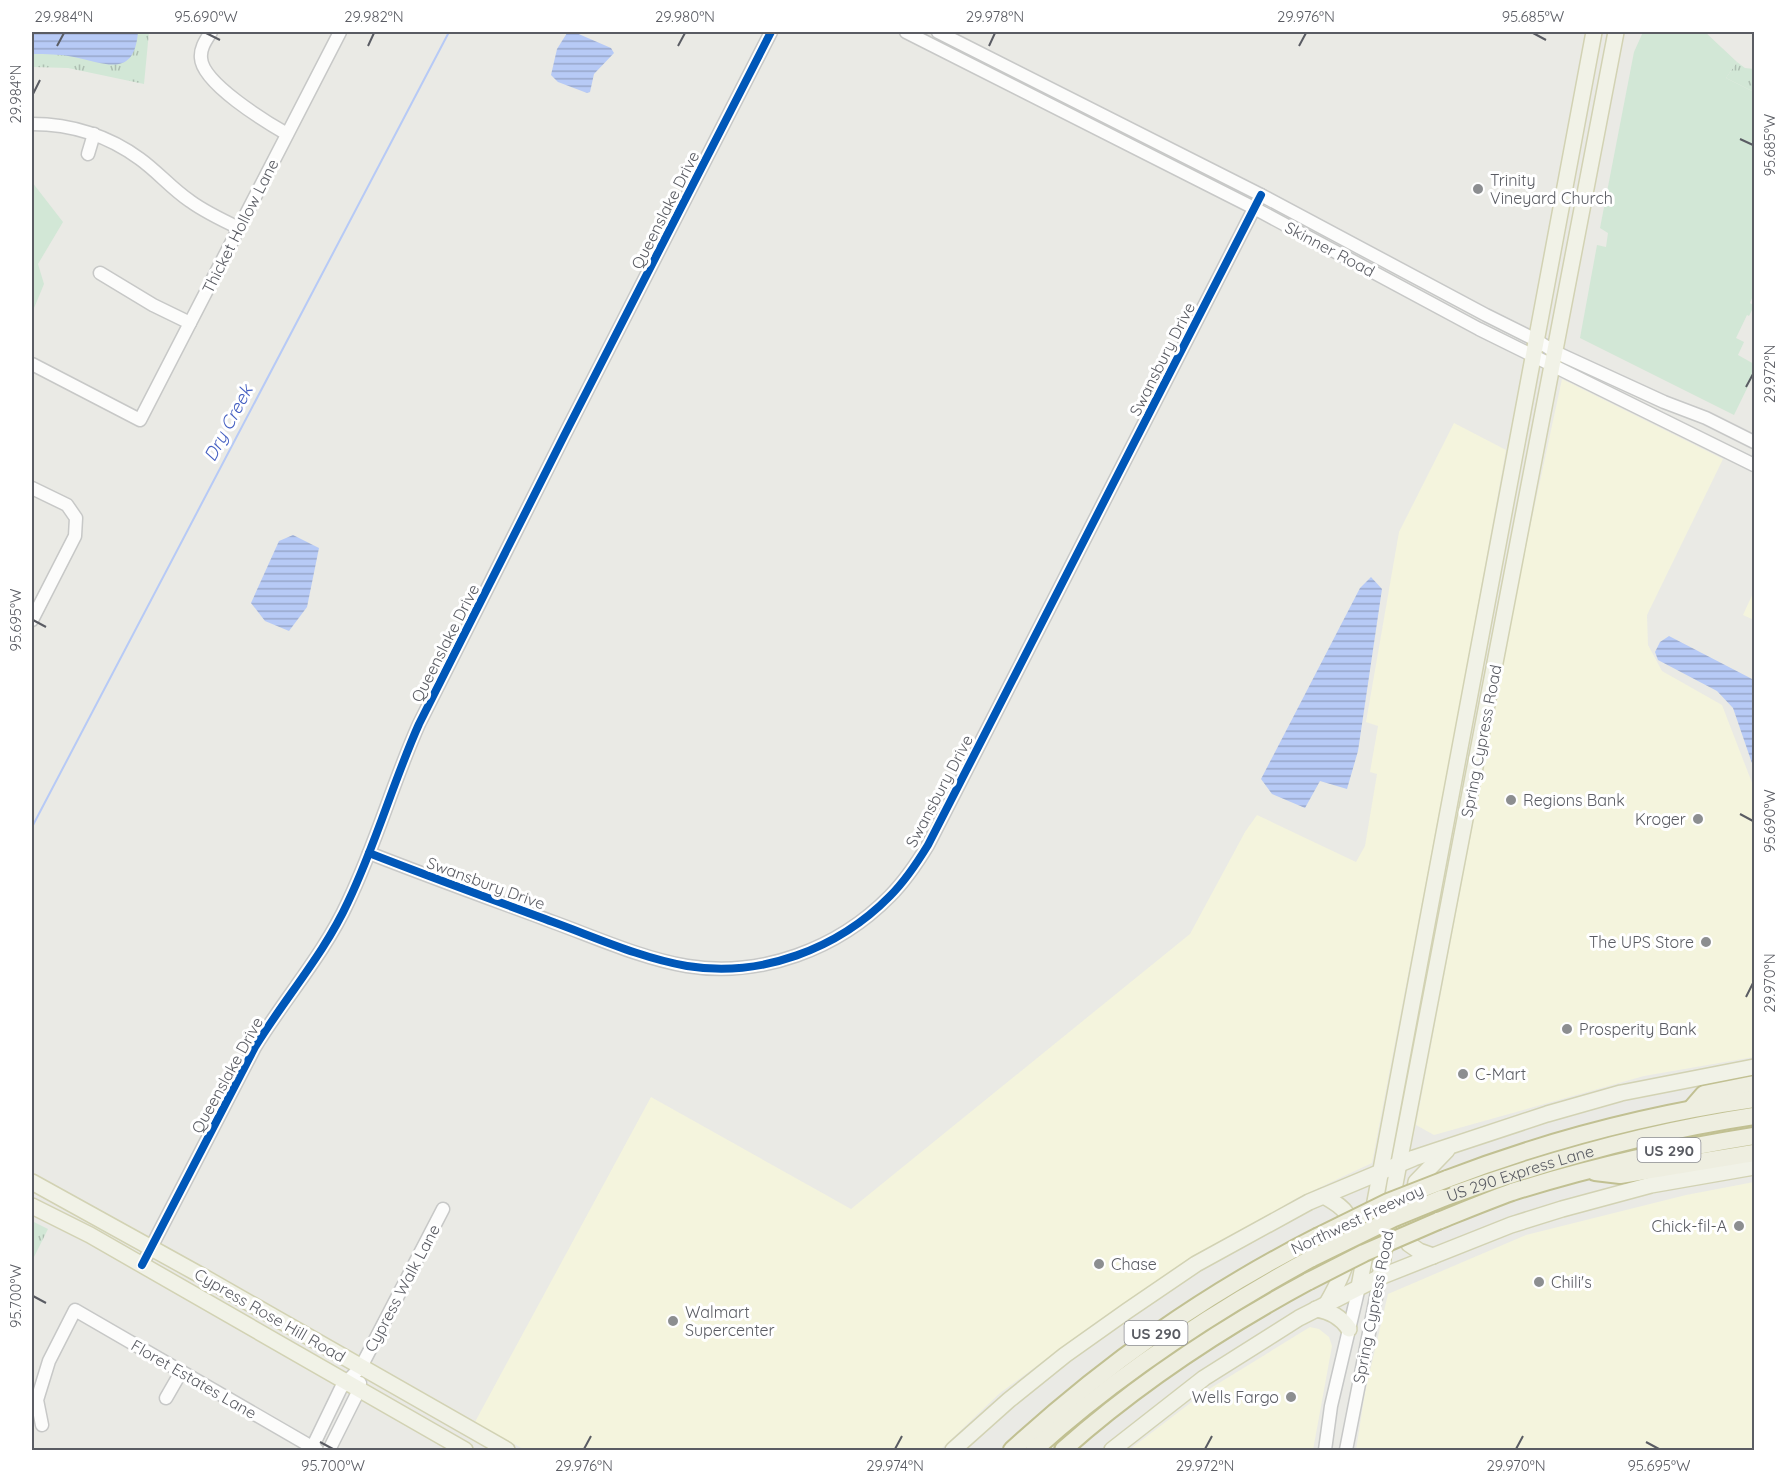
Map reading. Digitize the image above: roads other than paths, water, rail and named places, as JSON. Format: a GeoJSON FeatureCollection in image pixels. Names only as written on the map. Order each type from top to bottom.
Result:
{"type":"FeatureCollection","features":[{"type":"Feature","properties":{"kind":"highway"},"geometry":{"type":"LineString","coordinates":[[1691,1110],[1704,1094],[1755,1084]]}},
{"type":"Feature","properties":{"kind":"highway","name":"Northwest Freeway"},"geometry":{"type":"LineString","coordinates":[[1012,1450],[1069,1399],[1136,1347],[1231,1284],[1317,1237],[1388,1202],[1447,1179],[1559,1141],[1617,1125],[1755,1099]]}},
{"type":"Feature","properties":{"kind":"highway","name":"US 290 Express Lane"},"geometry":{"type":"LineString","coordinates":[[1034,1450],[1106,1390],[1149,1358],[1261,1286],[1394,1218],[1514,1173],[1624,1141],[1755,1116]]}},
{"type":"Feature","properties":{"kind":"highway","name":"Northwest Freeway"},"geometry":{"type":"LineString","coordinates":[[1063,1450],[1136,1391],[1206,1342],[1309,1281],[1346,1262],[1438,1221],[1511,1193],[1585,1171],[1672,1150],[1755,1136]]}},
{"type":"Feature","properties":{"kind":"highway"},"geometry":{"type":"LineString","coordinates":[[1585,1171],[1620,1175],[1755,1153]]}},
{"type":"Feature","properties":{"kind":"main road","name":"Spring Cypress Road"},"geometry":{"type":"LineString","coordinates":[[1359,1287],[1594,32]]}},
{"type":"Feature","properties":{"kind":"main road","name":"Spring Cypress Road"},"geometry":{"type":"LineString","coordinates":[[1380,1277],[1399,1165],[1616,32]]}},
{"type":"Feature","properties":{"kind":"main road"},"geometry":{"type":"LineString","coordinates":[[1572,150],[1593,154]]}},
{"type":"Feature","properties":{"kind":"main road"},"geometry":{"type":"LineString","coordinates":[[1495,560],[1514,567]]}},
{"type":"Feature","properties":{"kind":"main road"},"geometry":{"type":"LineString","coordinates":[[1466,716],[1485,718]]}},
{"type":"Feature","properties":{"kind":"main road"},"geometry":{"type":"LineString","coordinates":[[1428,917],[1447,919]]}},
{"type":"Feature","properties":{"kind":"main road"},"geometry":{"type":"LineString","coordinates":[[953,1450],[1009,1400],[1065,1355],[1196,1264],[1256,1229],[1324,1196],[1414,1158],[1621,1093],[1755,1068]]}},
{"type":"Feature","properties":{"kind":"main road"},"geometry":{"type":"LineString","coordinates":[[1434,1256],[1419,1251],[1409,1244],[1406,1236],[1416,1182],[1449,1148]]}},
{"type":"Feature","properties":{"kind":"main road"},"geometry":{"type":"LineString","coordinates":[[1112,1450],[1204,1378],[1299,1318],[1380,1277],[1511,1225],[1562,1209],[1651,1185],[1755,1167]]}},
{"type":"Feature","properties":{"kind":"main road","name":"Cypress Rose Hill Road"},"geometry":{"type":"LineString","coordinates":[[32,1182],[361,1367],[498,1448]]}},
{"type":"Feature","properties":{"kind":"main road"},"geometry":{"type":"LineString","coordinates":[[1321,1307],[1339,1282],[1346,1262],[1352,1226],[1345,1210],[1324,1196]]}},
{"type":"Feature","properties":{"kind":"main road","name":"Cypress Rose Hill Road"},"geometry":{"type":"LineString","coordinates":[[32,1206],[142,1264],[465,1450]]}},
{"type":"Feature","properties":{"kind":"main road"},"geometry":{"type":"LineString","coordinates":[[1321,1307],[1342,1320],[1349,1329]]}},
{"type":"Feature","properties":{"kind":"street"},"geometry":{"type":"LineString","coordinates":[[211,32],[202,48],[201,59],[204,70],[235,99],[261,119],[287,134]]}},
{"type":"Feature","properties":{"kind":"street","name":"Thicket Hollow Lane"},"geometry":{"type":"LineString","coordinates":[[32,364],[140,420],[340,32]]}},
{"type":"Feature","properties":{"kind":"street","name":"Queenslake Drive"},"geometry":{"type":"LineString","coordinates":[[142,1264],[240,1074],[272,1019],[334,928],[369,853],[401,764],[419,724],[771,32]]}},
{"type":"Feature","properties":{"kind":"street","name":"Skinner Road"},"geometry":{"type":"LineString","coordinates":[[906,32],[1254,208],[1533,356],[1554,359],[1645,393],[1706,418],[1755,442]]}},
{"type":"Feature","properties":{"kind":"street","name":"Skinner Road"},"geometry":{"type":"LineString","coordinates":[[938,32],[1261,195],[1536,340],[1554,359],[1755,465]]}},
{"type":"Feature","properties":{"kind":"street"},"geometry":{"type":"LineString","coordinates":[[1108,135],[1115,121]]}},
{"type":"Feature","properties":{"kind":"street"},"geometry":{"type":"LineString","coordinates":[[32,124],[48,124],[94,134],[120,146],[141,159],[188,200],[239,228]]}},
{"type":"Feature","properties":{"kind":"street"},"geometry":{"type":"LineString","coordinates":[[88,154],[94,134]]}},
{"type":"Feature","properties":{"kind":"street","name":"Swansbury Drive"},"geometry":{"type":"LineString","coordinates":[[369,853],[608,943],[649,957],[686,966],[731,969],[770,963],[804,953],[861,921],[878,908],[899,886],[928,845],[1261,195]]}},
{"type":"Feature","properties":{"kind":"street"},"geometry":{"type":"LineString","coordinates":[[1366,268],[1373,255]]}},
{"type":"Feature","properties":{"kind":"street"},"geometry":{"type":"LineString","coordinates":[[100,273],[190,323]]}},
{"type":"Feature","properties":{"kind":"street"},"geometry":{"type":"LineString","coordinates":[[32,488],[67,505],[76,518],[75,536],[32,616]]}},
{"type":"Feature","properties":{"kind":"street","name":"Cypress Walk Lane"},"geometry":{"type":"LineString","coordinates":[[314,1450],[345,1382],[361,1367],[443,1209]]}},
{"type":"Feature","properties":{"kind":"street","name":"Spring Cypress Road"},"geometry":{"type":"LineString","coordinates":[[1346,1450],[1380,1277]]}},
{"type":"Feature","properties":{"kind":"street","name":"Spring Cypress Road"},"geometry":{"type":"LineString","coordinates":[[1329,1450],[1331,1406],[1359,1287]]}},
{"type":"Feature","properties":{"kind":"street","name":"Floret Estates Lane"},"geometry":{"type":"LineString","coordinates":[[42,1425],[37,1400],[49,1361],[75,1310],[314,1450]]}},
{"type":"Feature","properties":{"kind":"street","name":"Cypress Walk Lane"},"geometry":{"type":"LineString","coordinates":[[329,1450],[359,1390],[361,1367]]}},
{"type":"Feature","properties":{"kind":"street"},"geometry":{"type":"LineString","coordinates":[[166,1398],[181,1372]]}},
{"type":"Feature","properties":{"kind":"water"},"geometry":{"type":"Polygon","coordinates":[[[32,32],[138,32],[131,56],[125,62],[108,64],[64,55],[32,54],[32,32]]]}},
{"type":"Feature","properties":{"kind":"water"},"geometry":{"type":"Polygon","coordinates":[[[574,32],[611,48],[614,53],[594,74],[590,92],[587,93],[558,82],[551,75],[557,49],[567,33],[574,32]]]}},
{"type":"Feature","properties":{"kind":"water"},"geometry":{"type":"Polygon","coordinates":[[[293,535],[319,548],[307,607],[289,631],[265,621],[251,603],[279,541],[293,535]]]}},
{"type":"Feature","properties":{"kind":"water"},"geometry":{"type":"Polygon","coordinates":[[[1371,577],[1382,589],[1358,751],[1347,789],[1320,781],[1305,808],[1272,794],[1261,779],[1360,588],[1371,577]]]}},
{"type":"Feature","properties":{"kind":"water"},"geometry":{"type":"Polygon","coordinates":[[[1669,636],[1754,680],[1754,769],[1733,708],[1717,691],[1658,660],[1655,652],[1660,642],[1669,636]]]}},
{"type":"Feature","properties":{"kind":"waterway","name":"Dry Creek"},"geometry":{"type":"LineString","coordinates":[[32,827],[449,32]]}},
{"type":"Feature","properties":{"kind":"place","name":"Trinity Vineyard Church"},"geometry":{"type":"Point","coordinates":[1478,189]}},
{"type":"Feature","properties":{"kind":"place","name":"Regions Bank"},"geometry":{"type":"Point","coordinates":[1511,800]}},
{"type":"Feature","properties":{"kind":"place","name":"Kroger"},"geometry":{"type":"Point","coordinates":[1698,819]}},
{"type":"Feature","properties":{"kind":"place","name":"The UPS Store"},"geometry":{"type":"Point","coordinates":[1706,942]}},
{"type":"Feature","properties":{"kind":"place","name":"Prosperity Bank"},"geometry":{"type":"Point","coordinates":[1567,1029]}},
{"type":"Feature","properties":{"kind":"place","name":"C-Mart"},"geometry":{"type":"Point","coordinates":[1463,1074]}},
{"type":"Feature","properties":{"kind":"place","name":"Chick-fil-A"},"geometry":{"type":"Point","coordinates":[1739,1226]}},
{"type":"Feature","properties":{"kind":"place","name":"Chase"},"geometry":{"type":"Point","coordinates":[1099,1264]}},
{"type":"Feature","properties":{"kind":"place","name":"Chili's"},"geometry":{"type":"Point","coordinates":[1539,1282]}},
{"type":"Feature","properties":{"kind":"place","name":"Walmart Supercenter"},"geometry":{"type":"Point","coordinates":[673,1321]}},
{"type":"Feature","properties":{"kind":"place","name":"Wells Fargo"},"geometry":{"type":"Point","coordinates":[1291,1397]}}]}
